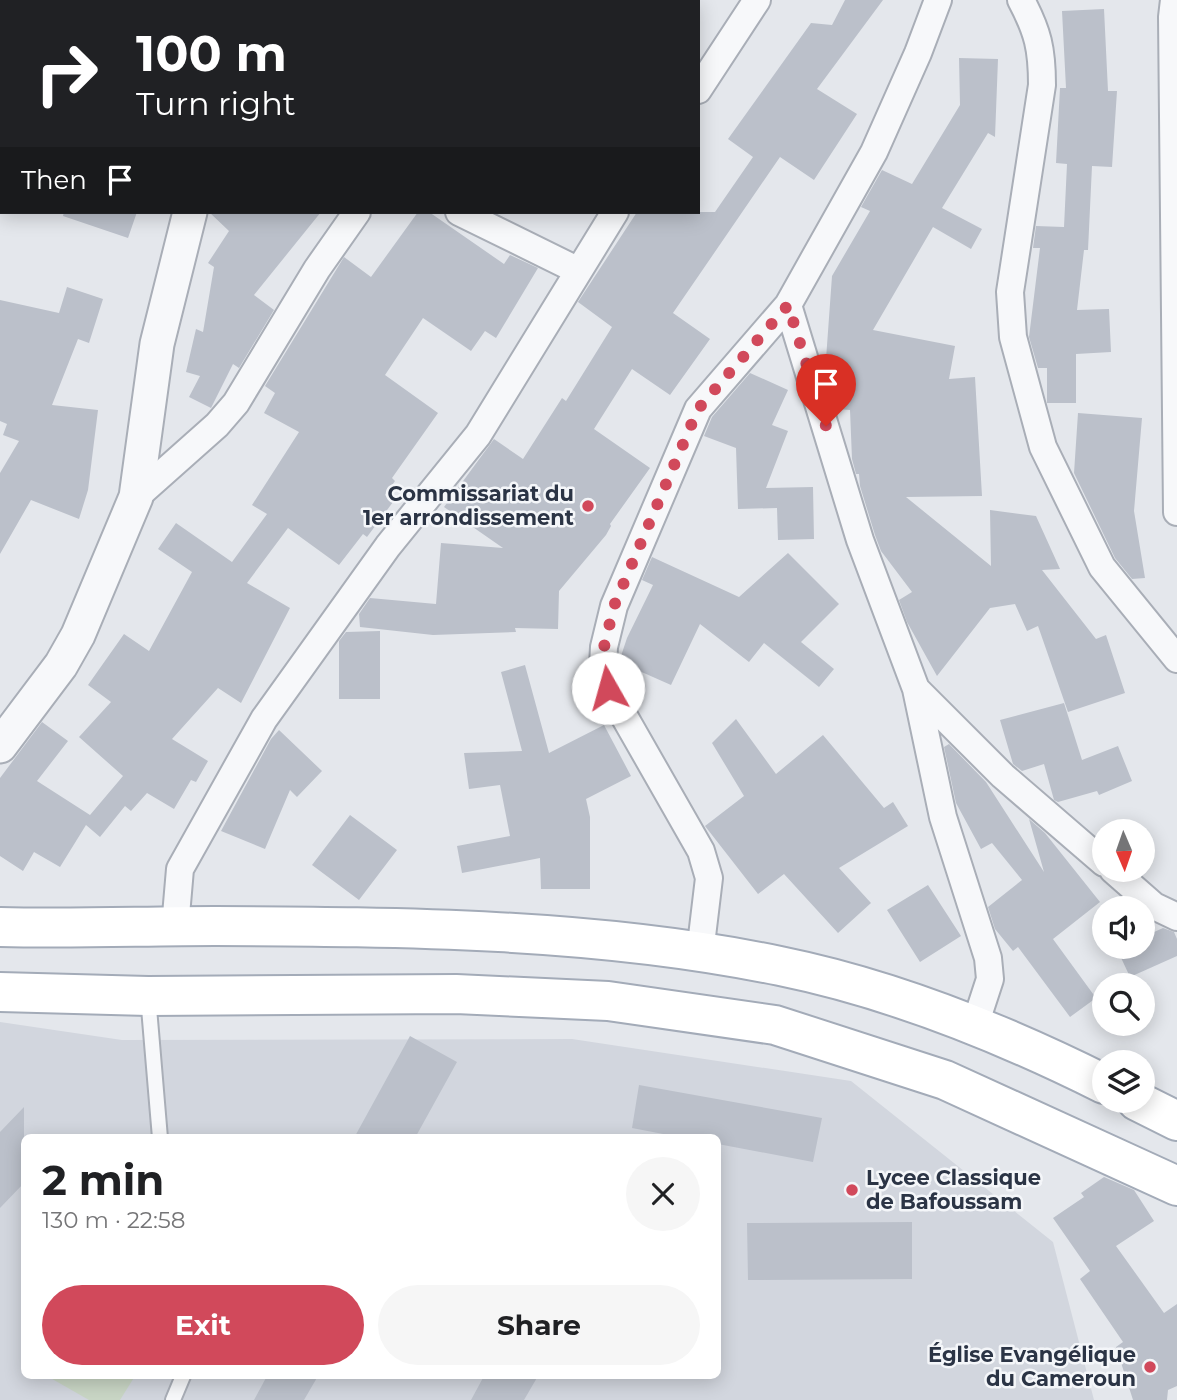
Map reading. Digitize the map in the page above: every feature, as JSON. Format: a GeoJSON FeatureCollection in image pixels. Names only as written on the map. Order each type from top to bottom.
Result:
{"type":"FeatureCollection","features":[{"type":"Feature","properties":{"kind":"main road"},"geometry":{"type":"LineString","coordinates":[[0,927],[446,931],[615,940],[781,966],[894,995],[975,1025],[1092,1079]]}},
{"type":"Feature","properties":{"kind":"main road"},"geometry":{"type":"LineString","coordinates":[[0,992],[148,996],[456,994],[594,1000],[775,1025],[944,1080],[1177,1186]]}},
{"type":"Feature","properties":{"kind":"main road"},"geometry":{"type":"LineString","coordinates":[[1155,1110],[1177,1121]]}},
{"type":"Feature","properties":{"kind":"street"},"geometry":{"type":"LineString","coordinates":[[700,87],[757,0]]}},
{"type":"Feature","properties":{"kind":"street"},"geometry":{"type":"LineString","coordinates":[[700,953],[709,878],[701,851],[608,688],[603,666],[604,647],[614,606],[698,409],[788,305],[874,152],[918,53],[938,0]]}},
{"type":"Feature","properties":{"kind":"street"},"geometry":{"type":"LineString","coordinates":[[1021,0],[1035,26],[1042,57],[1042,85],[1010,292],[1013,337],[1042,447],[1102,567],[1177,659]]}},
{"type":"Feature","properties":{"kind":"street"},"geometry":{"type":"LineString","coordinates":[[1174,0],[1172,18],[1177,512]]}},
{"type":"Feature","properties":{"kind":"street"},"geometry":{"type":"LineString","coordinates":[[0,746],[61,665],[78,635],[136,497],[157,344],[190,214]]}},
{"type":"Feature","properties":{"kind":"street"},"geometry":{"type":"LineString","coordinates":[[136,497],[217,425],[236,403],[317,269],[356,214]]}},
{"type":"Feature","properties":{"kind":"street"},"geometry":{"type":"LineString","coordinates":[[463,214],[577,270]]}},
{"type":"Feature","properties":{"kind":"street"},"geometry":{"type":"LineString","coordinates":[[175,927],[180,869],[264,719],[388,546],[478,435],[614,214]]}},
{"type":"Feature","properties":{"kind":"street"},"geometry":{"type":"LineString","coordinates":[[788,305],[860,540],[916,689],[943,817],[988,958],[990,979],[975,1025]]}},
{"type":"Feature","properties":{"kind":"street"},"geometry":{"type":"LineString","coordinates":[[916,689],[1003,776],[1092,853]]}},
{"type":"Feature","properties":{"kind":"street"},"geometry":{"type":"LineString","coordinates":[[1126,882],[1154,906],[1177,917]]}},
{"type":"Feature","properties":{"kind":"lane"},"geometry":{"type":"LineString","coordinates":[[148,996],[160,1134]]}},
{"type":"Feature","properties":{"kind":"lane"},"geometry":{"type":"LineString","coordinates":[[173,1400],[182,1379]]}},
{"type":"Feature","properties":{"kind":"shaded area","name":"Lycee Classique de Bafoussam"},"geometry":{"type":"Polygon","coordinates":[[[0,1022],[122,1040],[572,1039],[851,1081],[1053,1242],[1094,1400],[0,1400],[0,1022]]]}},
{"type":"Feature","properties":{"kind":"green space"},"geometry":{"type":"Polygon","coordinates":[[[52,1379],[133,1379],[120,1400],[89,1400],[52,1379]]]}},
{"type":"Feature","properties":{"kind":"building"},"geometry":{"type":"Polygon","coordinates":[[[845,0],[883,0],[817,89],[857,114],[814,180],[780,157],[673,313],[710,339],[670,395],[632,369],[594,429],[650,468],[610,524],[606,535],[559,591],[558,629],[515,628],[516,632],[433,635],[360,627],[359,614],[370,598],[436,604],[441,543],[503,548],[444,507],[494,439],[523,459],[562,398],[566,401],[612,327],[578,302],[636,214],[715,212],[753,157],[728,139],[811,23],[832,25],[845,0]]]}},
{"type":"Feature","properties":{"kind":"building"},"geometry":{"type":"Polygon","coordinates":[[[1104,9],[1108,91],[1117,91],[1112,167],[1092,166],[1088,250],[1084,250],[1077,310],[1109,309],[1111,352],[1076,354],[1076,403],[1047,403],[1047,368],[1038,368],[1029,337],[1040,248],[1033,248],[1036,226],[1064,227],[1067,164],[1056,163],[1060,88],[1066,88],[1062,11],[1104,9]]]}},
{"type":"Feature","properties":{"kind":"building"},"geometry":{"type":"Polygon","coordinates":[[[959,58],[998,59],[995,137],[988,133],[942,208],[982,229],[971,249],[933,227],[873,330],[955,346],[949,379],[975,377],[982,496],[906,497],[991,566],[990,510],[1036,516],[1060,569],[1042,570],[1096,639],[1106,635],[1125,693],[1068,712],[1038,626],[1027,631],[1015,604],[990,608],[937,676],[907,622],[899,600],[912,592],[881,551],[875,535],[859,474],[856,474],[852,459],[850,410],[836,409],[825,373],[832,276],[870,211],[861,207],[882,170],[912,184],[960,105],[959,58]]]}},
{"type":"Feature","properties":{"kind":"building"},"geometry":{"type":"Polygon","coordinates":[[[64,214],[136,214],[128,238],[64,214]]]}},
{"type":"Feature","properties":{"kind":"building"},"geometry":{"type":"Polygon","coordinates":[[[211,214],[319,214],[254,295],[274,310],[239,368],[233,364],[211,408],[189,397],[200,376],[186,372],[196,329],[203,332],[214,267],[208,263],[229,231],[211,214]]]}},
{"type":"Feature","properties":{"kind":"building"},"geometry":{"type":"Polygon","coordinates":[[[417,214],[432,214],[504,264],[510,255],[538,268],[496,338],[485,331],[471,351],[423,318],[385,375],[438,413],[392,478],[395,481],[385,495],[393,502],[367,537],[363,534],[339,565],[288,528],[247,583],[290,608],[241,703],[218,688],[172,739],[208,761],[196,782],[191,780],[174,809],[147,793],[131,811],[125,806],[100,837],[86,825],[60,867],[34,852],[23,871],[0,856],[0,778],[42,722],[68,741],[37,781],[90,815],[123,776],[79,737],[111,702],[88,685],[124,634],[149,651],[192,572],[158,549],[176,523],[232,562],[267,514],[252,505],[299,432],[264,413],[275,393],[265,386],[344,257],[371,277],[417,214]]]}},
{"type":"Feature","properties":{"kind":"building"},"geometry":{"type":"Polygon","coordinates":[[[67,287],[103,299],[89,343],[78,339],[52,405],[98,410],[88,490],[79,519],[31,500],[0,554],[0,473],[19,441],[3,435],[7,424],[0,421],[0,300],[59,313],[67,287]]]}},
{"type":"Feature","properties":{"kind":"building"},"geometry":{"type":"Polygon","coordinates":[[[750,373],[788,390],[772,425],[788,431],[766,488],[813,487],[814,539],[778,540],[777,508],[738,509],[736,448],[704,436],[712,417],[750,373]]]}},
{"type":"Feature","properties":{"kind":"building"},"geometry":{"type":"Polygon","coordinates":[[[1078,413],[1142,418],[1134,511],[1145,578],[1132,579],[1115,558],[1074,473],[1078,413]]]}},
{"type":"Feature","properties":{"kind":"building"},"geometry":{"type":"Polygon","coordinates":[[[788,553],[839,604],[801,642],[834,669],[819,687],[764,643],[749,662],[700,624],[671,685],[619,662],[627,638],[653,585],[642,580],[652,557],[739,597],[788,553]]]}},
{"type":"Feature","properties":{"kind":"building"},"geometry":{"type":"Polygon","coordinates":[[[380,631],[380,699],[339,699],[339,641],[346,632],[380,631]]]}},
{"type":"Feature","properties":{"kind":"building"},"geometry":{"type":"Polygon","coordinates":[[[525,665],[549,753],[604,725],[631,776],[586,799],[590,817],[590,889],[541,889],[540,858],[462,873],[457,846],[510,836],[500,785],[469,789],[464,753],[522,751],[501,672],[525,665]]]}},
{"type":"Feature","properties":{"kind":"building"},"geometry":{"type":"Polygon","coordinates":[[[1064,703],[1082,760],[1118,746],[1132,781],[1099,795],[1097,791],[1058,802],[1054,800],[1044,764],[1022,771],[1013,764],[1000,720],[1064,703]]]}},
{"type":"Feature","properties":{"kind":"building"},"geometry":{"type":"Polygon","coordinates":[[[736,719],[776,774],[823,735],[884,808],[893,802],[908,826],[839,868],[871,903],[838,933],[784,874],[758,894],[705,826],[744,796],[712,743],[736,719]]]}},
{"type":"Feature","properties":{"kind":"building"},"geometry":{"type":"Polygon","coordinates":[[[279,730],[322,771],[297,797],[290,790],[265,849],[221,831],[271,739],[279,730]]]}},
{"type":"Feature","properties":{"kind":"building"},"geometry":{"type":"Polygon","coordinates":[[[949,744],[986,782],[1044,872],[1029,819],[1045,833],[1095,896],[1092,896],[1092,908],[1053,939],[1092,993],[1092,1001],[1070,1017],[1018,947],[1013,951],[995,929],[988,907],[1022,880],[992,843],[981,849],[956,803],[944,747],[949,744]]]}},
{"type":"Feature","properties":{"kind":"building"},"geometry":{"type":"Polygon","coordinates":[[[350,815],[397,850],[359,900],[312,865],[350,815]]]}},
{"type":"Feature","properties":{"kind":"building"},"geometry":{"type":"Polygon","coordinates":[[[928,885],[961,936],[920,962],[887,910],[928,885]]]}},
{"type":"Feature","properties":{"kind":"building"},"geometry":{"type":"Polygon","coordinates":[[[1163,928],[1174,932],[1177,939],[1177,956],[1139,973],[1128,973],[1122,959],[1155,959],[1155,932],[1163,928]]]}},
{"type":"Feature","properties":{"kind":"building"},"geometry":{"type":"Polygon","coordinates":[[[410,1036],[457,1062],[417,1134],[356,1134],[410,1036]]]}},
{"type":"Feature","properties":{"kind":"building"},"geometry":{"type":"Polygon","coordinates":[[[639,1085],[822,1118],[813,1162],[721,1145],[721,1134],[663,1134],[632,1128],[639,1085]]]}},
{"type":"Feature","properties":{"kind":"building"},"geometry":{"type":"Polygon","coordinates":[[[24,1107],[21,1186],[0,1208],[0,1132],[24,1107]]]}},
{"type":"Feature","properties":{"kind":"building"},"geometry":{"type":"Polygon","coordinates":[[[1104,1177],[1134,1190],[1154,1221],[1116,1246],[1164,1313],[1177,1304],[1177,1386],[1168,1390],[1167,1400],[1133,1400],[1116,1347],[1123,1342],[1080,1279],[1090,1271],[1053,1218],[1084,1197],[1081,1193],[1104,1177]]]}},
{"type":"Feature","properties":{"kind":"building"},"geometry":{"type":"Polygon","coordinates":[[[912,1222],[912,1279],[748,1280],[747,1223],[912,1222]]]}},
{"type":"Feature","properties":{"kind":"building"},"geometry":{"type":"Polygon","coordinates":[[[265,1379],[316,1379],[304,1400],[254,1400],[265,1379]]]}},
{"type":"Feature","properties":{"kind":"building"},"geometry":{"type":"Polygon","coordinates":[[[482,1379],[536,1379],[524,1400],[471,1400],[482,1379]]]}},
{"type":"Feature","properties":{"kind":"place","name":"Commissariat du 1er arrondissement"},"geometry":{"type":"Point","coordinates":[588,506]}},
{"type":"Feature","properties":{"kind":"place","name":"Lycee Classique de Bafoussam"},"geometry":{"type":"Point","coordinates":[852,1190]}},
{"type":"Feature","properties":{"kind":"place","name":"Église Evangélique du Cameroun"},"geometry":{"type":"Point","coordinates":[1150,1367]}},
{"type":"Feature","properties":{"kind":"route"},"geometry":{"type":"LineString","coordinates":[[608,688],[603,666],[604,647],[614,606],[698,409],[703,400],[788,305],[826,426]]}}]}
